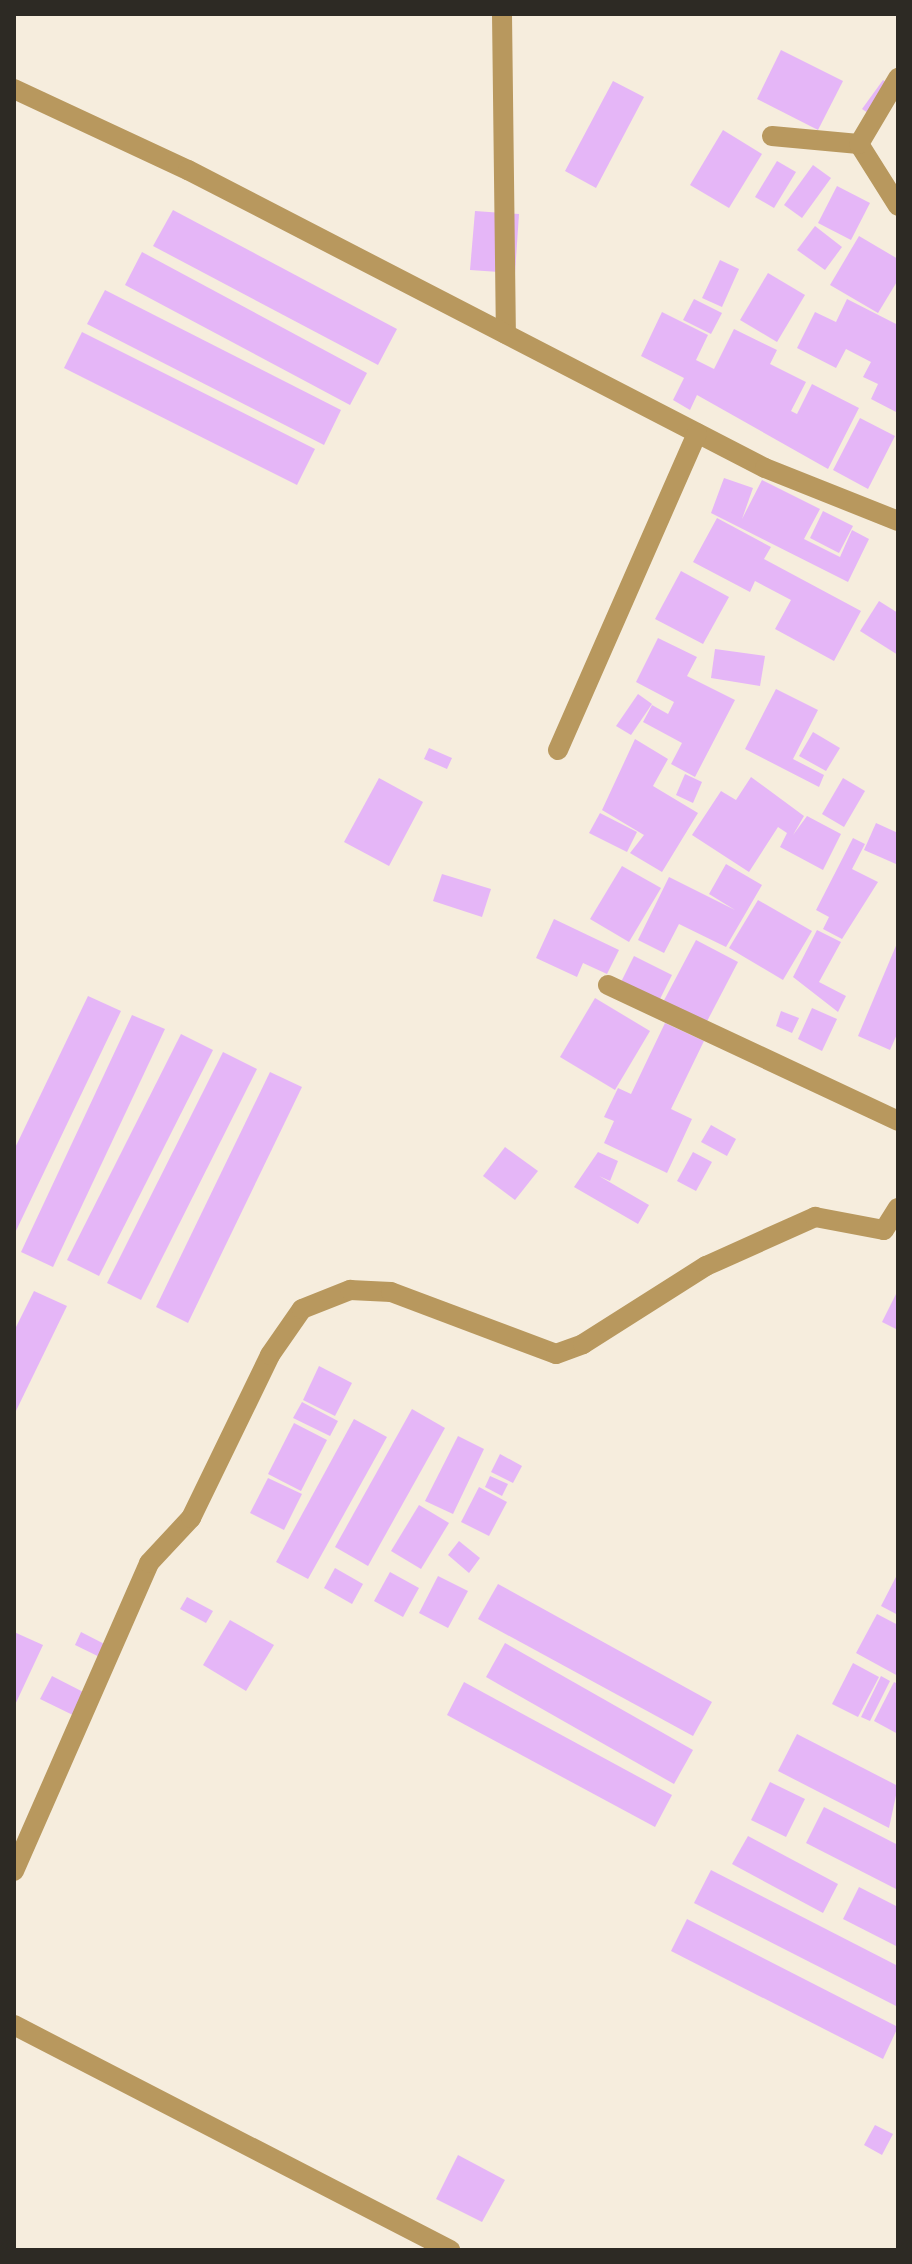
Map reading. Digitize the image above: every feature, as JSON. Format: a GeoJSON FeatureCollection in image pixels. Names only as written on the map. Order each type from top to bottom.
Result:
{"type":"FeatureCollection","features":[{"type":"Feature","properties":{"kind":"street"},"geometry":{"type":"LineString","coordinates":[[502,14],[506,334]]}},
{"type":"Feature","properties":{"kind":"street"},"geometry":{"type":"LineString","coordinates":[[859,144],[898,78]]}},
{"type":"Feature","properties":{"kind":"street"},"geometry":{"type":"LineString","coordinates":[[14,89],[506,334],[697,433],[898,521]]}},
{"type":"Feature","properties":{"kind":"street"},"geometry":{"type":"LineString","coordinates":[[772,136],[859,144]]}},
{"type":"Feature","properties":{"kind":"street"},"geometry":{"type":"LineString","coordinates":[[859,144],[898,206]]}},
{"type":"Feature","properties":{"kind":"street"},"geometry":{"type":"LineString","coordinates":[[558,750],[697,433]]}},
{"type":"Feature","properties":{"kind":"street"},"geometry":{"type":"LineString","coordinates":[[608,985],[898,1121]]}},
{"type":"Feature","properties":{"kind":"street"},"geometry":{"type":"LineString","coordinates":[[14,1871],[149,1563],[191,1518],[270,1355],[302,1309],[350,1290],[391,1292],[556,1354],[595,1338],[706,1266],[815,1217],[891,1233],[898,1208]]}},
{"type":"Feature","properties":{"kind":"street"},"geometry":{"type":"LineString","coordinates":[[14,2025],[450,2250]]}},
{"type":"Feature","properties":{"kind":"building"},"geometry":{"type":"Polygon","coordinates":[[[781,50],[843,81],[818,130],[757,99],[781,50]]]}},
{"type":"Feature","properties":{"kind":"building"},"geometry":{"type":"Polygon","coordinates":[[[883,80],[898,91],[880,121],[862,109],[883,80]]]}},
{"type":"Feature","properties":{"kind":"building"},"geometry":{"type":"Polygon","coordinates":[[[613,81],[644,97],[596,188],[565,171],[613,81]]]}},
{"type":"Feature","properties":{"kind":"building"},"geometry":{"type":"Polygon","coordinates":[[[723,130],[762,154],[729,208],[690,185],[723,130]]]}},
{"type":"Feature","properties":{"kind":"building"},"geometry":{"type":"Polygon","coordinates":[[[777,161],[796,172],[774,208],[755,197],[777,161]]]}},
{"type":"Feature","properties":{"kind":"building"},"geometry":{"type":"Polygon","coordinates":[[[813,165],[831,178],[802,218],[784,205],[813,165]]]}},
{"type":"Feature","properties":{"kind":"building"},"geometry":{"type":"Polygon","coordinates":[[[837,186],[870,203],[851,240],[818,223],[837,186]]]}},
{"type":"Feature","properties":{"kind":"building"},"geometry":{"type":"Polygon","coordinates":[[[173,210],[397,329],[378,365],[153,246],[173,210]]]}},
{"type":"Feature","properties":{"kind":"building"},"geometry":{"type":"Polygon","coordinates":[[[475,211],[519,214],[515,273],[470,270],[475,211]]]}},
{"type":"Feature","properties":{"kind":"building"},"geometry":{"type":"Polygon","coordinates":[[[815,226],[842,247],[825,270],[797,250],[815,226]]]}},
{"type":"Feature","properties":{"kind":"building"},"geometry":{"type":"Polygon","coordinates":[[[859,236],[898,259],[898,280],[878,313],[830,285],[859,236]]]}},
{"type":"Feature","properties":{"kind":"building"},"geometry":{"type":"Polygon","coordinates":[[[142,252],[367,373],[350,405],[125,285],[142,252]]]}},
{"type":"Feature","properties":{"kind":"building"},"geometry":{"type":"Polygon","coordinates":[[[720,260],[739,269],[722,307],[702,298],[720,260]]]}},
{"type":"Feature","properties":{"kind":"building"},"geometry":{"type":"Polygon","coordinates":[[[768,273],[805,295],[777,342],[740,320],[768,273]]]}},
{"type":"Feature","properties":{"kind":"building"},"geometry":{"type":"Polygon","coordinates":[[[105,290],[341,410],[324,445],[87,324],[105,290]]]}},
{"type":"Feature","properties":{"kind":"building"},"geometry":{"type":"Polygon","coordinates":[[[694,299],[722,313],[711,334],[683,320],[694,299]]]}},
{"type":"Feature","properties":{"kind":"building"},"geometry":{"type":"Polygon","coordinates":[[[847,299],[898,325],[898,413],[871,399],[878,384],[863,377],[871,362],[846,349],[836,368],[797,348],[815,312],[836,322],[847,299]]]}},
{"type":"Feature","properties":{"kind":"building"},"geometry":{"type":"Polygon","coordinates":[[[662,312],[708,335],[696,360],[714,369],[734,329],[777,350],[770,364],[806,382],[791,411],[797,414],[812,384],[859,408],[828,469],[697,395],[690,410],[673,400],[684,378],[641,356],[662,312]]]}},
{"type":"Feature","properties":{"kind":"building"},"geometry":{"type":"Polygon","coordinates":[[[82,332],[315,449],[297,485],[64,368],[82,332]]]}},
{"type":"Feature","properties":{"kind":"building"},"geometry":{"type":"Polygon","coordinates":[[[860,418],[895,436],[868,489],[833,470],[860,418]]]}},
{"type":"Feature","properties":{"kind":"building"},"geometry":{"type":"Polygon","coordinates":[[[724,478],[753,488],[742,519],[762,480],[820,509],[804,539],[840,557],[852,530],[869,539],[848,582],[711,513],[724,478]]]}},
{"type":"Feature","properties":{"kind":"building"},"geometry":{"type":"Polygon","coordinates":[[[823,511],[853,526],[839,553],[810,538],[823,511]]]}},
{"type":"Feature","properties":{"kind":"building"},"geometry":{"type":"Polygon","coordinates":[[[717,518],[771,547],[764,559],[861,611],[834,661],[775,629],[791,600],[755,581],[750,592],[693,562],[717,518]]]}},
{"type":"Feature","properties":{"kind":"building"},"geometry":{"type":"Polygon","coordinates":[[[681,571],[729,597],[703,644],[655,619],[681,571]]]}},
{"type":"Feature","properties":{"kind":"building"},"geometry":{"type":"Polygon","coordinates":[[[879,601],[898,613],[898,655],[860,631],[879,601]]]}},
{"type":"Feature","properties":{"kind":"building"},"geometry":{"type":"Polygon","coordinates":[[[658,638],[697,657],[687,676],[735,700],[695,777],[671,764],[682,743],[643,722],[652,705],[668,714],[674,702],[636,682],[658,638]]]}},
{"type":"Feature","properties":{"kind":"building"},"geometry":{"type":"Polygon","coordinates":[[[715,649],[765,656],[760,686],[711,678],[715,649]]]}},
{"type":"Feature","properties":{"kind":"building"},"geometry":{"type":"Polygon","coordinates":[[[776,689],[818,710],[793,759],[824,775],[819,787],[745,749],[776,689]]]}},
{"type":"Feature","properties":{"kind":"building"},"geometry":{"type":"Polygon","coordinates":[[[638,694],[652,704],[631,735],[616,726],[638,694]]]}},
{"type":"Feature","properties":{"kind":"building"},"geometry":{"type":"Polygon","coordinates":[[[813,732],[840,748],[826,771],[799,756],[813,732]]]}},
{"type":"Feature","properties":{"kind":"building"},"geometry":{"type":"Polygon","coordinates":[[[635,739],[668,759],[653,786],[698,813],[662,872],[630,853],[644,835],[602,810],[635,739]]]}},
{"type":"Feature","properties":{"kind":"building"},"geometry":{"type":"Polygon","coordinates":[[[429,748],[452,758],[447,769],[424,759],[429,748]]]}},
{"type":"Feature","properties":{"kind":"building"},"geometry":{"type":"Polygon","coordinates":[[[685,774],[702,782],[693,803],[676,795],[685,774]]]}},
{"type":"Feature","properties":{"kind":"building"},"geometry":{"type":"Polygon","coordinates":[[[751,777],[804,816],[793,835],[807,816],[841,834],[823,870],[780,847],[787,833],[778,827],[749,872],[692,835],[721,791],[736,800],[751,777]]]}},
{"type":"Feature","properties":{"kind":"building"},"geometry":{"type":"Polygon","coordinates":[[[379,778],[423,802],[389,866],[344,842],[379,778]]]}},
{"type":"Feature","properties":{"kind":"building"},"geometry":{"type":"Polygon","coordinates":[[[843,778],[865,791],[844,827],[822,814],[843,778]]]}},
{"type":"Feature","properties":{"kind":"building"},"geometry":{"type":"Polygon","coordinates":[[[600,813],[637,832],[627,852],[589,833],[600,813]]]}},
{"type":"Feature","properties":{"kind":"building"},"geometry":{"type":"Polygon","coordinates":[[[876,823],[898,833],[896,864],[864,850],[876,823]]]}},
{"type":"Feature","properties":{"kind":"building"},"geometry":{"type":"Polygon","coordinates":[[[853,838],[865,844],[852,869],[878,882],[842,939],[823,929],[829,917],[816,910],[853,838]]]}},
{"type":"Feature","properties":{"kind":"building"},"geometry":{"type":"Polygon","coordinates":[[[726,864],[762,885],[726,947],[679,924],[664,953],[638,940],[669,877],[735,910],[709,894],[726,864]]]}},
{"type":"Feature","properties":{"kind":"building"},"geometry":{"type":"Polygon","coordinates":[[[622,866],[661,888],[629,942],[590,919],[622,866]]]}},
{"type":"Feature","properties":{"kind":"building"},"geometry":{"type":"Polygon","coordinates":[[[442,874],[491,889],[482,917],[433,901],[442,874]]]}},
{"type":"Feature","properties":{"kind":"building"},"geometry":{"type":"Polygon","coordinates":[[[758,900],[812,931],[783,980],[729,948],[758,900]]]}},
{"type":"Feature","properties":{"kind":"building"},"geometry":{"type":"Polygon","coordinates":[[[554,919],[619,950],[607,974],[583,963],[577,977],[536,958],[554,919]]]}},
{"type":"Feature","properties":{"kind":"building"},"geometry":{"type":"Polygon","coordinates":[[[817,930],[841,942],[819,982],[846,996],[838,1012],[793,977],[817,930]]]}},
{"type":"Feature","properties":{"kind":"building"},"geometry":{"type":"Polygon","coordinates":[[[696,940],[738,962],[703,1029],[661,1006],[696,940]]]}},
{"type":"Feature","properties":{"kind":"building"},"geometry":{"type":"Polygon","coordinates":[[[898,941],[898,1032],[890,1050],[858,1036],[898,941]]]}},
{"type":"Feature","properties":{"kind":"building"},"geometry":{"type":"Polygon","coordinates":[[[634,956],[672,975],[659,1001],[621,982],[634,956]]]}},
{"type":"Feature","properties":{"kind":"building"},"geometry":{"type":"Polygon","coordinates":[[[88,996],[121,1011],[14,1235],[14,1150],[88,996]]]}},
{"type":"Feature","properties":{"kind":"building"},"geometry":{"type":"Polygon","coordinates":[[[595,998],[650,1031],[615,1090],[560,1057],[595,998]]]}},
{"type":"Feature","properties":{"kind":"building"},"geometry":{"type":"Polygon","coordinates":[[[812,1008],[837,1019],[822,1051],[798,1039],[812,1008]]]}},
{"type":"Feature","properties":{"kind":"building"},"geometry":{"type":"Polygon","coordinates":[[[781,1011],[799,1018],[792,1033],[776,1026],[781,1011]]]}},
{"type":"Feature","properties":{"kind":"building"},"geometry":{"type":"Polygon","coordinates":[[[132,1015],[165,1029],[53,1267],[21,1252],[132,1015]]]}},
{"type":"Feature","properties":{"kind":"building"},"geometry":{"type":"Polygon","coordinates":[[[665,1023],[704,1041],[671,1109],[692,1119],[667,1173],[604,1143],[614,1121],[604,1117],[618,1088],[631,1094],[665,1023]]]}},
{"type":"Feature","properties":{"kind":"building"},"geometry":{"type":"Polygon","coordinates":[[[181,1034],[213,1050],[99,1276],[67,1260],[181,1034]]]}},
{"type":"Feature","properties":{"kind":"building"},"geometry":{"type":"Polygon","coordinates":[[[223,1052],[257,1069],[141,1300],[107,1283],[223,1052]]]}},
{"type":"Feature","properties":{"kind":"building"},"geometry":{"type":"Polygon","coordinates":[[[270,1072],[302,1087],[188,1323],[156,1307],[270,1072]]]}},
{"type":"Feature","properties":{"kind":"building"},"geometry":{"type":"Polygon","coordinates":[[[711,1125],[736,1139],[727,1156],[701,1142],[711,1125]]]}},
{"type":"Feature","properties":{"kind":"building"},"geometry":{"type":"Polygon","coordinates":[[[505,1147],[538,1171],[515,1200],[483,1176],[505,1147]]]}},
{"type":"Feature","properties":{"kind":"building"},"geometry":{"type":"Polygon","coordinates":[[[598,1152],[618,1161],[610,1181],[599,1176],[649,1205],[638,1224],[574,1187],[598,1152]]]}},
{"type":"Feature","properties":{"kind":"building"},"geometry":{"type":"Polygon","coordinates":[[[693,1152],[712,1162],[696,1191],[677,1181],[693,1152]]]}},
{"type":"Feature","properties":{"kind":"building"},"geometry":{"type":"Polygon","coordinates":[[[898,1290],[898,1330],[882,1322],[898,1290]]]}},
{"type":"Feature","properties":{"kind":"building"},"geometry":{"type":"Polygon","coordinates":[[[34,1291],[67,1306],[14,1415],[14,1331],[34,1291]]]}},
{"type":"Feature","properties":{"kind":"building"},"geometry":{"type":"Polygon","coordinates":[[[319,1366],[352,1383],[335,1416],[303,1400],[319,1366]]]}},
{"type":"Feature","properties":{"kind":"building"},"geometry":{"type":"Polygon","coordinates":[[[302,1402],[338,1421],[330,1436],[293,1418],[302,1402]]]}},
{"type":"Feature","properties":{"kind":"building"},"geometry":{"type":"Polygon","coordinates":[[[412,1409],[445,1428],[368,1566],[335,1547],[412,1409]]]}},
{"type":"Feature","properties":{"kind":"building"},"geometry":{"type":"Polygon","coordinates":[[[354,1419],[387,1437],[308,1579],[276,1562],[354,1419]]]}},
{"type":"Feature","properties":{"kind":"building"},"geometry":{"type":"Polygon","coordinates":[[[294,1423],[327,1440],[301,1491],[268,1474],[294,1423]]]}},
{"type":"Feature","properties":{"kind":"building"},"geometry":{"type":"Polygon","coordinates":[[[458,1436],[484,1449],[453,1514],[425,1501],[458,1436]]]}},
{"type":"Feature","properties":{"kind":"building"},"geometry":{"type":"Polygon","coordinates":[[[500,1454],[522,1466],[513,1483],[491,1472],[500,1454]]]}},
{"type":"Feature","properties":{"kind":"building"},"geometry":{"type":"Polygon","coordinates":[[[490,1476],[508,1484],[502,1496],[485,1487],[490,1476]]]}},
{"type":"Feature","properties":{"kind":"building"},"geometry":{"type":"Polygon","coordinates":[[[268,1478],[302,1494],[284,1530],[250,1513],[268,1478]]]}},
{"type":"Feature","properties":{"kind":"building"},"geometry":{"type":"Polygon","coordinates":[[[479,1487],[507,1502],[489,1536],[461,1522],[479,1487]]]}},
{"type":"Feature","properties":{"kind":"building"},"geometry":{"type":"Polygon","coordinates":[[[419,1505],[449,1523],[421,1569],[391,1551],[419,1505]]]}},
{"type":"Feature","properties":{"kind":"building"},"geometry":{"type":"Polygon","coordinates":[[[459,1541],[480,1558],[469,1573],[448,1555],[459,1541]]]}},
{"type":"Feature","properties":{"kind":"building"},"geometry":{"type":"Polygon","coordinates":[[[335,1568],[363,1584],[352,1604],[324,1588],[335,1568]]]}},
{"type":"Feature","properties":{"kind":"building"},"geometry":{"type":"Polygon","coordinates":[[[390,1572],[419,1588],[403,1617],[374,1601],[390,1572]]]}},
{"type":"Feature","properties":{"kind":"building"},"geometry":{"type":"Polygon","coordinates":[[[898,1573],[898,1615],[881,1606],[898,1573]]]}},
{"type":"Feature","properties":{"kind":"building"},"geometry":{"type":"Polygon","coordinates":[[[438,1576],[468,1591],[448,1628],[419,1613],[438,1576]]]}},
{"type":"Feature","properties":{"kind":"building"},"geometry":{"type":"Polygon","coordinates":[[[498,1584],[712,1702],[693,1736],[478,1619],[498,1584]]]}},
{"type":"Feature","properties":{"kind":"building"},"geometry":{"type":"Polygon","coordinates":[[[187,1597],[213,1611],[206,1623],[180,1609],[187,1597]]]}},
{"type":"Feature","properties":{"kind":"building"},"geometry":{"type":"Polygon","coordinates":[[[877,1614],[898,1625],[898,1676],[856,1653],[877,1614]]]}},
{"type":"Feature","properties":{"kind":"building"},"geometry":{"type":"Polygon","coordinates":[[[230,1620],[274,1645],[246,1691],[203,1665],[230,1620]]]}},
{"type":"Feature","properties":{"kind":"building"},"geometry":{"type":"Polygon","coordinates":[[[14,1632],[43,1645],[14,1707],[14,1632]]]}},
{"type":"Feature","properties":{"kind":"building"},"geometry":{"type":"Polygon","coordinates":[[[81,1632],[120,1652],[114,1664],[75,1645],[81,1632]]]}},
{"type":"Feature","properties":{"kind":"building"},"geometry":{"type":"Polygon","coordinates":[[[505,1643],[693,1750],[674,1784],[486,1677],[505,1643]]]}},
{"type":"Feature","properties":{"kind":"building"},"geometry":{"type":"Polygon","coordinates":[[[853,1663],[879,1677],[858,1717],[832,1704],[853,1663]]]}},
{"type":"Feature","properties":{"kind":"building"},"geometry":{"type":"Polygon","coordinates":[[[52,1676],[93,1697],[81,1719],[40,1699],[52,1676]]]}},
{"type":"Feature","properties":{"kind":"building"},"geometry":{"type":"Polygon","coordinates":[[[881,1676],[890,1681],[870,1721],[861,1717],[881,1676]]]}},
{"type":"Feature","properties":{"kind":"building"},"geometry":{"type":"Polygon","coordinates":[[[464,1682],[672,1795],[655,1827],[447,1715],[464,1682]]]}},
{"type":"Feature","properties":{"kind":"building"},"geometry":{"type":"Polygon","coordinates":[[[894,1682],[898,1684],[898,1734],[874,1721],[894,1682]]]}},
{"type":"Feature","properties":{"kind":"building"},"geometry":{"type":"Polygon","coordinates":[[[797,1734],[898,1786],[889,1828],[778,1771],[797,1734]]]}},
{"type":"Feature","properties":{"kind":"building"},"geometry":{"type":"Polygon","coordinates":[[[770,1782],[805,1799],[786,1837],[751,1820],[770,1782]]]}},
{"type":"Feature","properties":{"kind":"building"},"geometry":{"type":"Polygon","coordinates":[[[824,1807],[898,1845],[898,1890],[806,1843],[824,1807]]]}},
{"type":"Feature","properties":{"kind":"building"},"geometry":{"type":"Polygon","coordinates":[[[748,1836],[838,1884],[823,1913],[732,1864],[748,1836]]]}},
{"type":"Feature","properties":{"kind":"building"},"geometry":{"type":"Polygon","coordinates":[[[711,1870],[898,1966],[898,2007],[694,1903],[711,1870]]]}},
{"type":"Feature","properties":{"kind":"building"},"geometry":{"type":"Polygon","coordinates":[[[859,1887],[898,1907],[898,1947],[843,1919],[859,1887]]]}},
{"type":"Feature","properties":{"kind":"building"},"geometry":{"type":"Polygon","coordinates":[[[687,1919],[898,2027],[883,2059],[671,1951],[687,1919]]]}},
{"type":"Feature","properties":{"kind":"building"},"geometry":{"type":"Polygon","coordinates":[[[875,2125],[893,2134],[882,2155],[864,2145],[875,2125]]]}},
{"type":"Feature","properties":{"kind":"building"},"geometry":{"type":"Polygon","coordinates":[[[458,2155],[505,2180],[482,2222],[436,2199],[458,2155]]]}}]}
